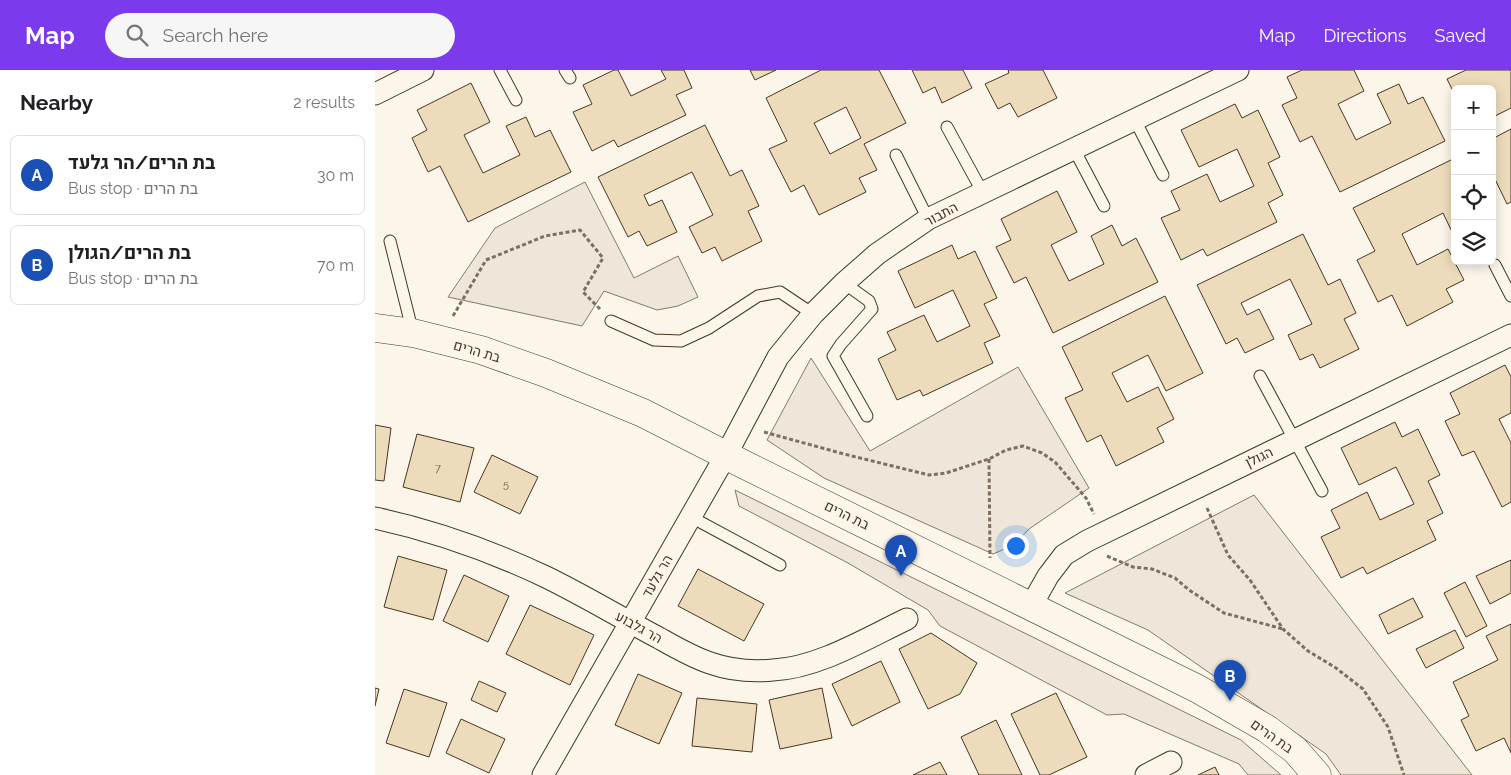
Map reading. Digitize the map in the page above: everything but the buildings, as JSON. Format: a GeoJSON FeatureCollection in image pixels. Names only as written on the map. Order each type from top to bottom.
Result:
{"type":"FeatureCollection","features":[{"type":"Feature","properties":{"kind":"street"},"geometry":{"type":"LineString","coordinates":[[375,94],[423,70]]}},
{"type":"Feature","properties":{"kind":"street","name":"התבור"},"geometry":{"type":"LineString","coordinates":[[725,456],[778,357],[813,314],[877,254],[928,219],[1135,120],[1228,72]]}},
{"type":"Feature","properties":{"kind":"street","name":"בת הרים"},"geometry":{"type":"LineString","coordinates":[[375,328],[413,333],[481,350],[555,377],[643,413],[725,456],[1198,688],[1267,730],[1295,750],[1317,775]]}},
{"type":"Feature","properties":{"kind":"street","name":"הגולן"},"geometry":{"type":"LineString","coordinates":[[1031,606],[1048,576],[1065,555],[1083,543],[1511,335]]}},
{"type":"Feature","properties":{"kind":"street","name":"הר גלעד"},"geometry":{"type":"LineString","coordinates":[[543,775],[725,456]]}},
{"type":"Feature","properties":{"kind":"street","name":"הר גלבוע"},"geometry":{"type":"LineString","coordinates":[[375,518],[413,526],[506,559],[595,601],[630,623],[710,663],[742,670],[775,670],[805,664],[840,652],[907,619]]}},
{"type":"Feature","properties":{"kind":"street"},"geometry":{"type":"LineString","coordinates":[[1146,775],[1171,762]]}},
{"type":"Feature","properties":{"kind":"lane"},"geometry":{"type":"LineString","coordinates":[[500,70],[516,100]]}},
{"type":"Feature","properties":{"kind":"lane"},"geometry":{"type":"LineString","coordinates":[[1135,120],[1163,174]]}},
{"type":"Feature","properties":{"kind":"lane"},"geometry":{"type":"LineString","coordinates":[[947,127],[983,193]]}},
{"type":"Feature","properties":{"kind":"lane"},"geometry":{"type":"LineString","coordinates":[[1074,149],[1104,206]]}},
{"type":"Feature","properties":{"kind":"lane"},"geometry":{"type":"LineString","coordinates":[[896,155],[928,219]]}},
{"type":"Feature","properties":{"kind":"lane"},"geometry":{"type":"LineString","coordinates":[[391,241],[413,333]]}},
{"type":"Feature","properties":{"kind":"lane"},"geometry":{"type":"LineString","coordinates":[[1496,265],[1511,296]]}},
{"type":"Feature","properties":{"kind":"lane"},"geometry":{"type":"LineString","coordinates":[[844,283],[869,301],[872,309],[841,344],[833,356],[867,416]]}},
{"type":"Feature","properties":{"kind":"lane"},"geometry":{"type":"LineString","coordinates":[[611,321],[654,340],[681,341],[709,328],[758,296],[780,292],[813,314]]}},
{"type":"Feature","properties":{"kind":"lane"},"geometry":{"type":"LineString","coordinates":[[1260,376],[1322,491]]}},
{"type":"Feature","properties":{"kind":"lane"},"geometry":{"type":"LineString","coordinates":[[691,517],[779,565]]}},
{"type":"Feature","properties":{"kind":"path"},"geometry":{"type":"LineString","coordinates":[[439,340],[486,260],[545,236],[581,230],[603,258],[583,292],[611,321]]}},
{"type":"Feature","properties":{"kind":"path"},"geometry":{"type":"LineString","coordinates":[[742,426],[929,475],[946,474],[989,459],[1006,450],[1023,446],[1042,453],[1055,462],[1086,498],[1103,533]]}},
{"type":"Feature","properties":{"kind":"path"},"geometry":{"type":"LineString","coordinates":[[989,459],[990,586]]}},
{"type":"Feature","properties":{"kind":"path"},"geometry":{"type":"LineString","coordinates":[[1198,487],[1228,555],[1250,580],[1283,629],[1308,652],[1336,668],[1363,689],[1388,726],[1404,775]]}},
{"type":"Feature","properties":{"kind":"path"},"geometry":{"type":"LineString","coordinates":[[1083,543],[1111,559],[1133,567],[1152,569],[1175,578],[1189,590],[1224,613],[1283,629]]}},
{"type":"Feature","properties":{"kind":"shaded area"},"geometry":{"type":"Polygon","coordinates":[[[585,182],[634,278],[678,256],[698,297],[678,306],[657,310],[604,291],[582,326],[448,297],[495,228],[585,182]]]}},
{"type":"Feature","properties":{"kind":"shaded area"},"geometry":{"type":"Polygon","coordinates":[[[811,358],[870,451],[1018,367],[1089,488],[1029,529],[1014,545],[993,554],[824,478],[767,440],[811,358]]]}},
{"type":"Feature","properties":{"kind":"shaded area"},"geometry":{"type":"Polygon","coordinates":[[[735,490],[1241,740],[1281,775],[1248,775],[1239,764],[1124,714],[1107,715],[940,626],[928,610],[848,563],[739,506],[735,490]]]}},
{"type":"Feature","properties":{"kind":"shaded area"},"geometry":{"type":"Polygon","coordinates":[[[1254,495],[1472,775],[1341,775],[1326,754],[1148,630],[1065,593],[1254,495]]]}},
{"type":"Feature","properties":{"kind":"place","name":"בת הרים/הר גלעד"},"geometry":{"type":"Point","coordinates":[901,576]}},
{"type":"Feature","properties":{"kind":"place","name":"בת הרים/הגולן"},"geometry":{"type":"Point","coordinates":[1230,701]}}]}
